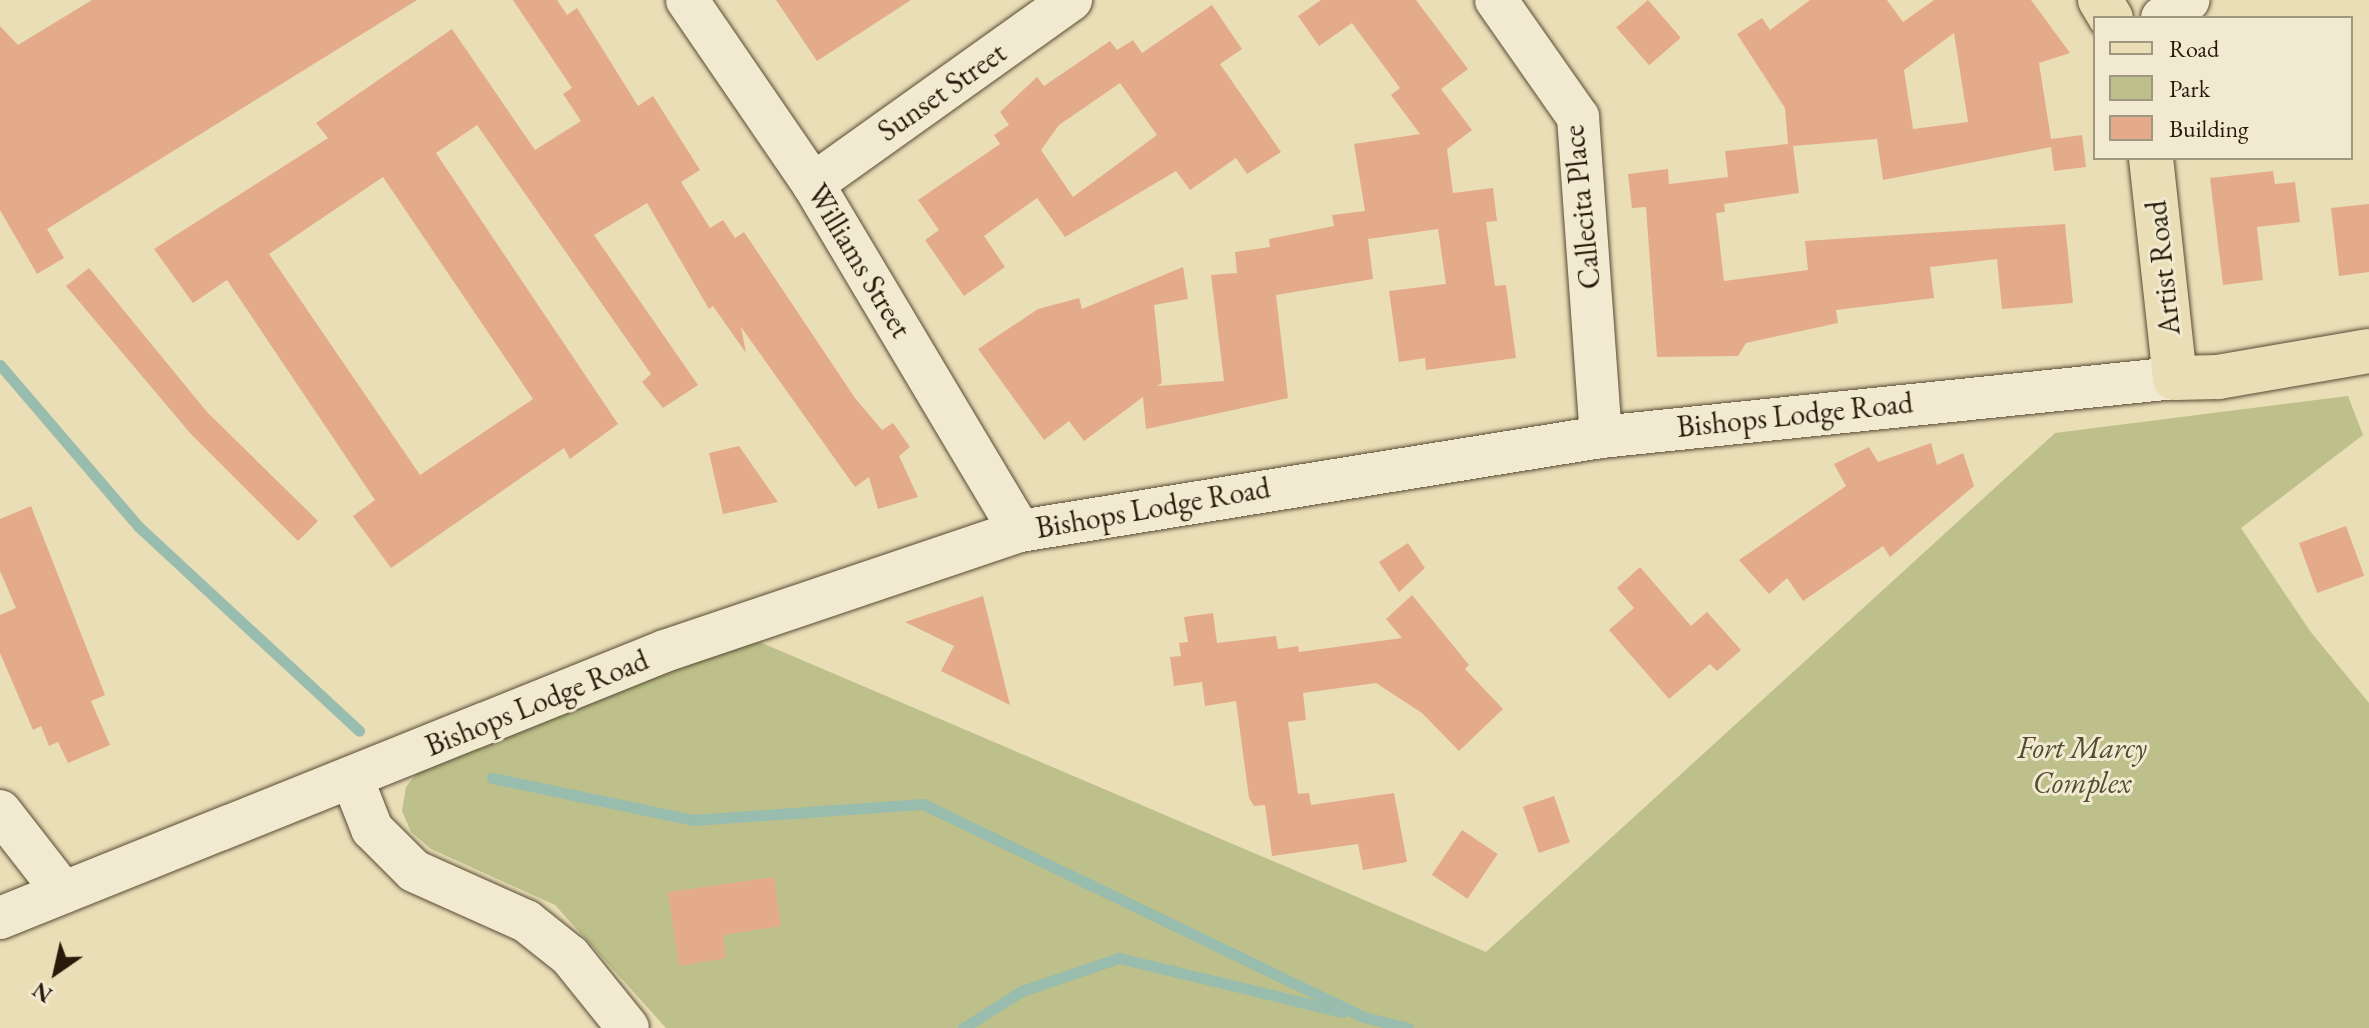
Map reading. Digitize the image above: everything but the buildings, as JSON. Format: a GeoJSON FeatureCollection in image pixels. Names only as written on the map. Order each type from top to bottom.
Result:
{"type":"FeatureCollection","features":[{"type":"Feature","properties":{"kind":"main road","name":"Artist Road"},"geometry":{"type":"LineString","coordinates":[[2151,160],[2175,378]]}},
{"type":"Feature","properties":{"kind":"main road","name":"Bishops Lodge Road"},"geometry":{"type":"LineString","coordinates":[[2175,378],[2218,377],[2369,351]]}},
{"type":"Feature","properties":{"kind":"street","name":"Williams Street"},"geometry":{"type":"LineString","coordinates":[[687,0],[813,184],[1020,531]]}},
{"type":"Feature","properties":{"kind":"street","name":"Sunset Street"},"geometry":{"type":"LineString","coordinates":[[813,184],[1071,0]]}},
{"type":"Feature","properties":{"kind":"street","name":"Callecita Place"},"geometry":{"type":"LineString","coordinates":[[1496,0],[1578,117],[1601,437]]}},
{"type":"Feature","properties":{"kind":"street"},"geometry":{"type":"LineString","coordinates":[[2165,16],[2189,0]]}},
{"type":"Feature","properties":{"kind":"street","name":"Bishops Lodge Road"},"geometry":{"type":"LineString","coordinates":[[0,918],[665,651],[1020,531],[1601,437],[2175,378]]}},
{"type":"Feature","properties":{"kind":"street"},"geometry":{"type":"LineString","coordinates":[[352,778],[372,829],[414,871],[526,921],[570,956],[628,1028]]}},
{"type":"Feature","properties":{"kind":"street"},"geometry":{"type":"LineString","coordinates":[[0,811],[63,892]]}},
{"type":"Feature","properties":{"kind":"green space","name":"Fort Marcy Complex"},"geometry":{"type":"Polygon","coordinates":[[[2348,396],[2363,435],[2241,528],[2310,631],[2369,703],[2369,1028],[666,1028],[555,905],[431,849],[411,832],[402,811],[406,787],[421,768],[743,635],[1486,952],[2055,433],[2348,396]]]}},
{"type":"Feature","properties":{"kind":"waterway"},"geometry":{"type":"LineString","coordinates":[[0,365],[139,527],[359,731]]}},
{"type":"Feature","properties":{"kind":"waterway"},"geometry":{"type":"LineString","coordinates":[[492,778],[693,820],[923,804],[1364,1017],[1408,1028]]}},
{"type":"Feature","properties":{"kind":"waterway"},"geometry":{"type":"LineString","coordinates":[[963,1028],[1022,991],[1119,958],[1343,1012]]}}]}
